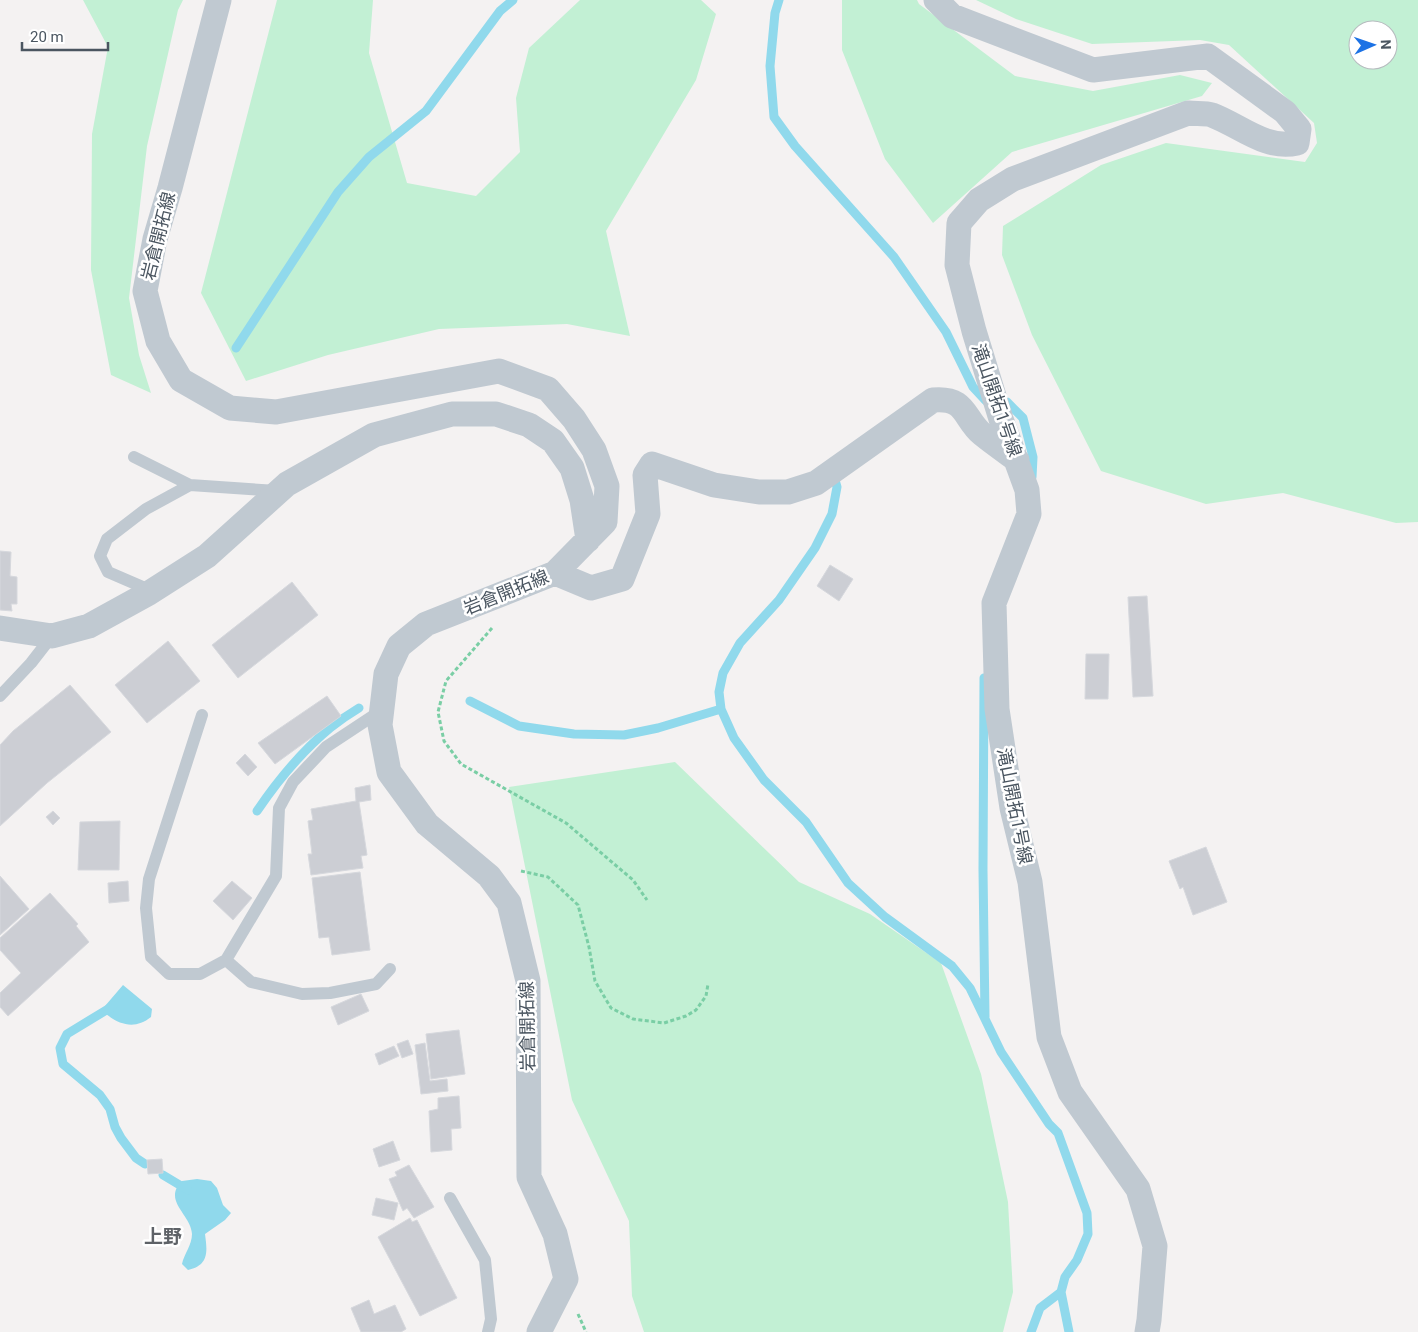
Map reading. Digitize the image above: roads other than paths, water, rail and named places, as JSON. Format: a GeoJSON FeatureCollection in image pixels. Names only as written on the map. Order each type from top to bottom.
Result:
{"type":"FeatureCollection","features":[{"type":"Feature","properties":{"kind":"street","name":"岩倉開拓線"},"geometry":{"type":"LineString","coordinates":[[219,0],[155,239],[145,291],[158,341],[180,380],[230,408],[276,412],[499,371],[548,389],[574,419],[594,450],[607,486],[605,522],[555,572],[426,624],[399,646],[386,674],[380,725],[389,772],[427,824],[489,876],[509,903],[528,981],[529,1177],[555,1234],[566,1279],[539,1332]]}},
{"type":"Feature","properties":{"kind":"street","name":"滝山開拓1号線"},"geometry":{"type":"LineString","coordinates":[[936,0],[952,16],[1094,70],[1208,56],[1285,112],[1298,129],[1297,143],[1286,145],[1268,143],[1210,114],[1188,114],[1013,179],[979,200],[959,222],[957,265],[974,331],[998,410],[1027,490],[1029,514],[994,603],[997,709],[1012,808],[1030,882],[1049,1037],[1070,1092],[1138,1190],[1156,1246],[1150,1320],[1147,1332]]}},
{"type":"Feature","properties":{"kind":"street"},"geometry":{"type":"LineString","coordinates":[[555,572],[591,588],[622,579],[648,514],[645,475],[652,464],[714,485],[759,492],[788,492],[816,483],[933,400],[945,399],[962,407],[980,432],[1018,461]]}},
{"type":"Feature","properties":{"kind":"street"},"geometry":{"type":"LineString","coordinates":[[0,628],[52,636],[89,626],[152,591],[207,556],[287,484],[374,436],[452,414],[496,414],[529,425],[552,441],[572,468],[582,500],[588,540]]}},
{"type":"Feature","properties":{"kind":"lane"},"geometry":{"type":"LineString","coordinates":[[134,457],[190,485],[280,491]]}},
{"type":"Feature","properties":{"kind":"lane"},"geometry":{"type":"LineString","coordinates":[[152,591],[108,572],[100,556],[107,539],[146,510],[190,485]]}},
{"type":"Feature","properties":{"kind":"lane"},"geometry":{"type":"LineString","coordinates":[[0,696],[31,663],[52,636]]}},
{"type":"Feature","properties":{"kind":"lane"},"geometry":{"type":"LineString","coordinates":[[202,715],[150,879],[146,908],[151,957],[169,974],[200,974],[226,960],[276,876],[279,808],[294,782],[326,747],[382,710]]}},
{"type":"Feature","properties":{"kind":"lane"},"geometry":{"type":"LineString","coordinates":[[226,960],[252,982],[302,994],[330,993],[376,984],[390,969]]}},
{"type":"Feature","properties":{"kind":"lane"},"geometry":{"type":"LineString","coordinates":[[450,1198],[485,1260],[491,1318],[488,1332]]}},
{"type":"Feature","properties":{"kind":"water"},"geometry":{"type":"Polygon","coordinates":[[[123,985],[152,1009],[151,1017],[140,1023],[128,1024],[117,1021],[106,1014],[105,1006],[123,985]]]}},
{"type":"Feature","properties":{"kind":"water"},"geometry":{"type":"Polygon","coordinates":[[[197,1179],[211,1181],[217,1188],[223,1205],[231,1213],[225,1220],[205,1234],[206,1256],[204,1261],[195,1268],[188,1270],[182,1264],[191,1242],[192,1234],[187,1220],[179,1208],[175,1195],[182,1181],[197,1179]]]}},
{"type":"Feature","properties":{"kind":"waterway"},"geometry":{"type":"LineString","coordinates":[[236,348],[338,192],[369,157],[426,111],[500,11],[513,0]]}},
{"type":"Feature","properties":{"kind":"waterway"},"geometry":{"type":"LineString","coordinates":[[779,0],[775,13],[770,66],[774,117],[795,146],[894,257],[946,332],[973,387],[986,401]]}},
{"type":"Feature","properties":{"kind":"waterway"},"geometry":{"type":"LineString","coordinates":[[1007,402],[1023,418],[1033,457],[1032,477]]}},
{"type":"Feature","properties":{"kind":"waterway"},"geometry":{"type":"LineString","coordinates":[[835,480],[837,487],[832,514],[815,548],[779,600],[740,643],[723,673],[719,692],[721,709],[734,738],[764,780],[806,822],[848,883],[885,917],[952,966],[970,988],[1001,1052],[1049,1124],[1058,1133],[1087,1213],[1088,1234],[1077,1260],[1065,1277],[1061,1292],[1069,1332]]}},
{"type":"Feature","properties":{"kind":"waterway"},"geometry":{"type":"LineString","coordinates":[[984,678],[983,870],[985,1017]]}},
{"type":"Feature","properties":{"kind":"waterway"},"geometry":{"type":"LineString","coordinates":[[470,701],[519,726],[574,734],[624,735],[658,728],[721,709]]}},
{"type":"Feature","properties":{"kind":"waterway"},"geometry":{"type":"LineString","coordinates":[[257,811],[273,788],[309,747],[330,728],[359,708]]}},
{"type":"Feature","properties":{"kind":"waterway"},"geometry":{"type":"LineString","coordinates":[[113,1006],[67,1034],[60,1048],[63,1064],[100,1095],[110,1109],[115,1127],[121,1138],[136,1158],[145,1164]]}},
{"type":"Feature","properties":{"kind":"waterway"},"geometry":{"type":"LineString","coordinates":[[163,1175],[188,1190]]}},
{"type":"Feature","properties":{"kind":"waterway"},"geometry":{"type":"LineString","coordinates":[[1031,1332],[1040,1308],[1061,1292]]}},
{"type":"Feature","properties":{"kind":"district","name":"上野"},"geometry":{"type":"Point","coordinates":[163,1236]}}]}
